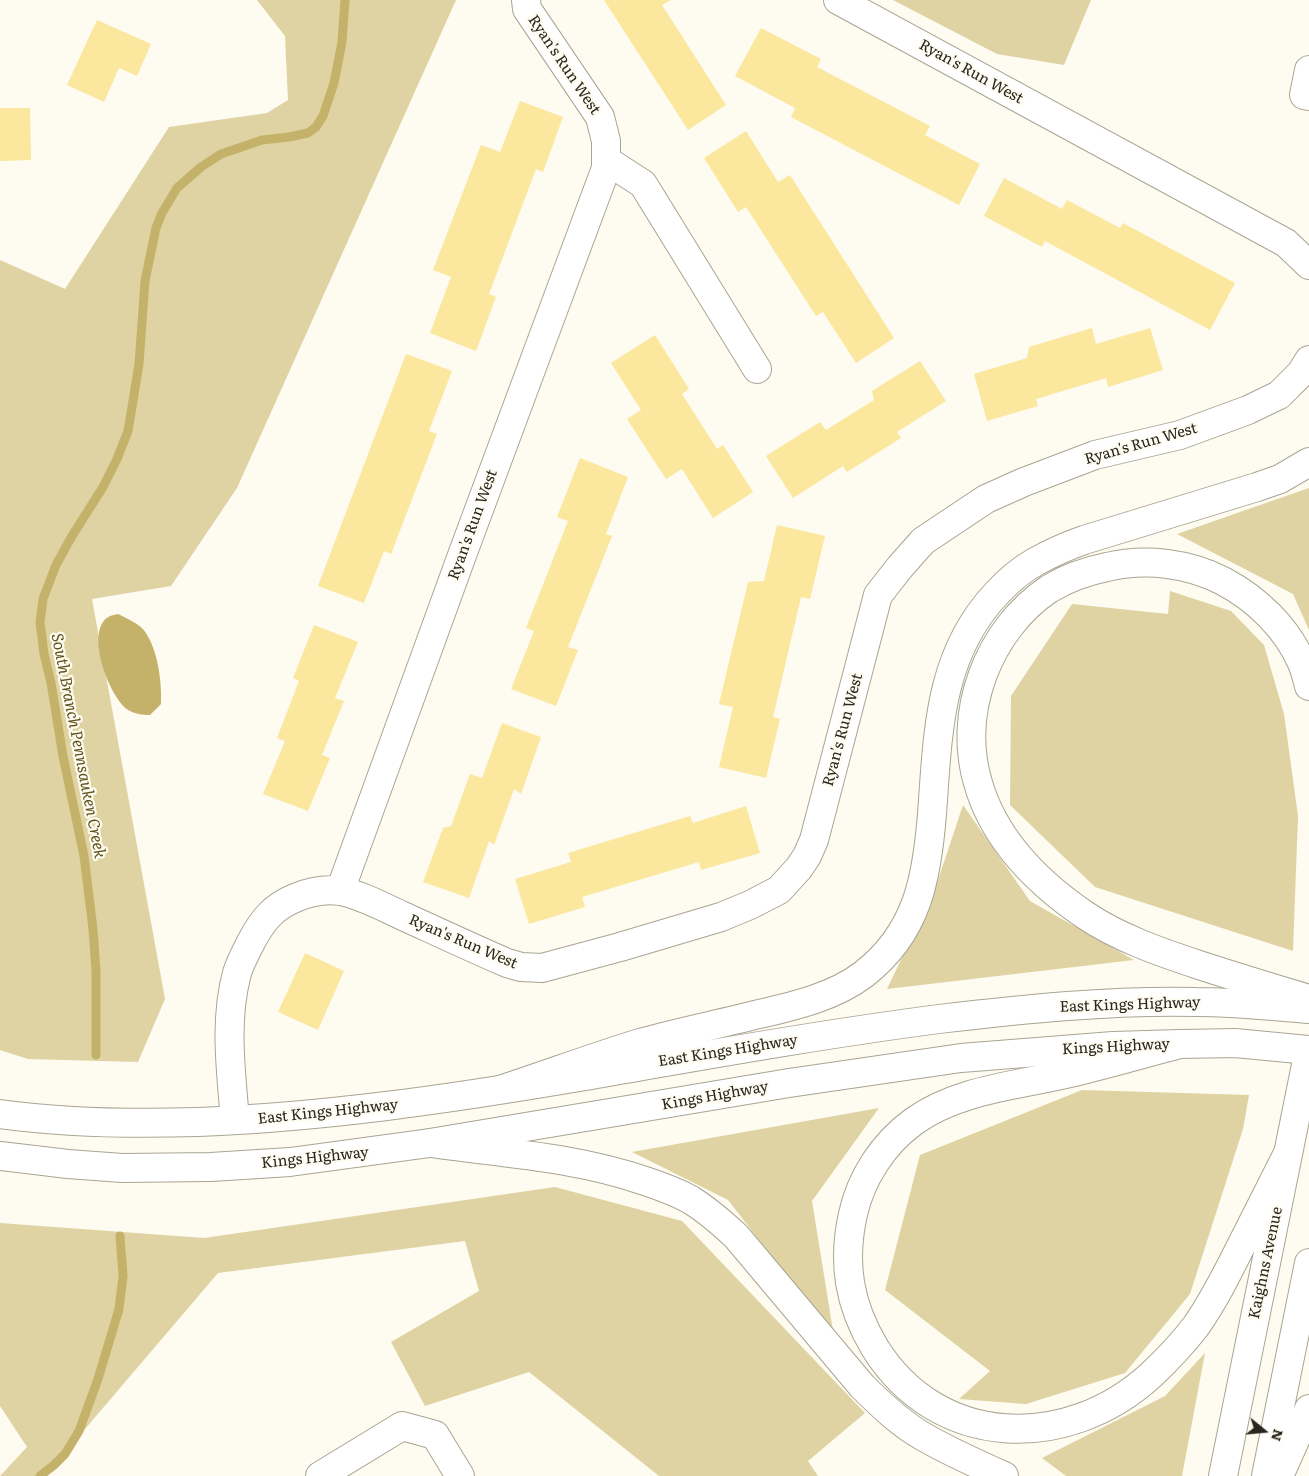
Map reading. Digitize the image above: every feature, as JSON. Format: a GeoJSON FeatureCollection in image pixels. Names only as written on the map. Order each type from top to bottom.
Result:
{"type":"FeatureCollection","features":[{"type":"Feature","properties":{"kind":"main road","name":"Ryan's Run West"},"geometry":{"type":"LineString","coordinates":[[340,891],[464,549],[606,168],[606,141],[600,117],[526,9],[526,0]]}},
{"type":"Feature","properties":{"kind":"main road","name":"Ryan's Run West"},"geometry":{"type":"LineString","coordinates":[[838,0],[1286,243],[1309,264]]}},
{"type":"Feature","properties":{"kind":"main road"},"geometry":{"type":"LineString","coordinates":[[1309,70],[1304,95],[1309,96]]}},
{"type":"Feature","properties":{"kind":"main road"},"geometry":{"type":"LineString","coordinates":[[606,160],[643,184],[757,369]]}},
{"type":"Feature","properties":{"kind":"main road","name":"Ryan's Run West"},"geometry":{"type":"LineString","coordinates":[[235,1120],[229,1023],[237,972],[258,930],[270,914],[286,902],[305,894],[340,891],[367,900],[507,963],[521,967],[542,968],[721,917],[779,890],[799,868],[814,840],[878,595],[923,542],[986,499],[1024,482],[1095,455],[1180,435],[1256,406],[1279,395],[1301,373],[1309,360]]}},
{"type":"Feature","properties":{"kind":"main road"},"geometry":{"type":"LineString","coordinates":[[503,1089],[640,1043],[814,999],[839,989],[863,975],[884,956],[900,934],[913,911],[920,892],[928,855],[941,714],[947,684],[956,654],[971,627],[988,603],[1009,580],[1033,563],[1058,550],[1084,540],[1280,479],[1309,462]]}},
{"type":"Feature","properties":{"kind":"main road"},"geometry":{"type":"LineString","coordinates":[[1309,686],[1302,663],[1290,641],[1276,622],[1254,601],[1233,586],[1211,575],[1190,568],[1147,562],[1122,563],[1071,577],[1050,589],[1019,614],[999,641],[989,660],[973,708],[971,732],[978,784],[1002,834],[1019,858],[1039,880],[1062,899],[1087,917],[1119,934],[1172,955],[1244,992],[1309,999]]}},
{"type":"Feature","properties":{"kind":"main road","name":"East Kings Highway"},"geometry":{"type":"LineString","coordinates":[[0,1114],[37,1119],[149,1123],[235,1120],[320,1114],[407,1104],[834,1034],[982,1014],[1093,1004],[1195,1002],[1244,992],[1309,1009]]}},
{"type":"Feature","properties":{"kind":"main road","name":"Kings Highway"},"geometry":{"type":"LineString","coordinates":[[0,1156],[122,1168],[210,1167],[290,1162],[430,1143],[789,1083],[962,1058],[1103,1047],[1180,1044],[1235,1043],[1309,1050]]}},
{"type":"Feature","properties":{"kind":"main road"},"geometry":{"type":"LineString","coordinates":[[1180,1044],[1064,1074],[975,1094],[933,1110],[898,1134],[884,1150],[872,1166],[861,1187],[849,1231],[847,1253],[853,1300],[860,1321],[883,1360],[897,1377],[915,1394],[957,1418],[1005,1428],[1031,1429],[1056,1425],[1080,1418],[1129,1394],[1158,1369],[1196,1325],[1226,1275],[1288,1153]]}},
{"type":"Feature","properties":{"kind":"main road","name":"Kaighns Avenue"},"geometry":{"type":"LineString","coordinates":[[1223,1476],[1309,1050]]}},
{"type":"Feature","properties":{"kind":"main road"},"geometry":{"type":"LineString","coordinates":[[430,1143],[571,1161],[602,1168],[661,1186],[690,1199],[714,1216],[736,1236],[862,1386],[882,1406],[923,1437],[1004,1476]]}},
{"type":"Feature","properties":{"kind":"main road"},"geometry":{"type":"LineString","coordinates":[[1266,1476],[1309,1263]]}},
{"type":"Feature","properties":{"kind":"main road"},"geometry":{"type":"LineString","coordinates":[[1279,1476],[1309,1409]]}},
{"type":"Feature","properties":{"kind":"main road"},"geometry":{"type":"LineString","coordinates":[[320,1476],[402,1426],[435,1435],[460,1476]]}},
{"type":"Feature","properties":{"kind":"shaded area"},"geometry":{"type":"Polygon","coordinates":[[[257,0],[456,0],[237,488],[171,586],[92,599],[165,999],[138,1062],[28,1059],[0,1050],[0,260],[65,289],[169,127],[267,113],[288,100],[285,36],[257,0]]]}},
{"type":"Feature","properties":{"kind":"shaded area"},"geometry":{"type":"Polygon","coordinates":[[[893,0],[1091,0],[1064,65],[997,54],[893,0]]]}},
{"type":"Feature","properties":{"kind":"shaded area"},"geometry":{"type":"Polygon","coordinates":[[[1309,488],[1309,630],[1293,594],[1177,534],[1309,488]]]}},
{"type":"Feature","properties":{"kind":"shaded area"},"geometry":{"type":"Polygon","coordinates":[[[1170,591],[1231,611],[1264,645],[1284,714],[1298,816],[1293,951],[1095,887],[1010,805],[1011,696],[1072,604],[1168,614],[1170,591]]]}},
{"type":"Feature","properties":{"kind":"shaded area"},"geometry":{"type":"Polygon","coordinates":[[[118,614],[142,628],[152,644],[160,675],[161,704],[150,715],[128,710],[121,703],[113,692],[102,663],[99,634],[102,623],[110,616],[118,614]]]}},
{"type":"Feature","properties":{"kind":"shaded area"},"geometry":{"type":"Polygon","coordinates":[[[963,805],[1030,901],[1134,960],[887,989],[935,889],[963,805]]]}},
{"type":"Feature","properties":{"kind":"shaded area"},"geometry":{"type":"Polygon","coordinates":[[[1082,1090],[1249,1095],[1243,1129],[1190,1294],[1125,1373],[1026,1404],[959,1399],[990,1371],[885,1290],[920,1155],[1082,1090]]]}},
{"type":"Feature","properties":{"kind":"shaded area"},"geometry":{"type":"Polygon","coordinates":[[[879,1108],[812,1201],[834,1337],[728,1200],[632,1152],[879,1108]]]}},
{"type":"Feature","properties":{"kind":"shaded area"},"geometry":{"type":"Polygon","coordinates":[[[555,1187],[682,1221],[865,1413],[808,1461],[818,1476],[659,1476],[529,1372],[425,1406],[391,1342],[479,1291],[465,1241],[218,1273],[45,1476],[0,1476],[27,1447],[0,1406],[0,1223],[204,1238],[555,1187]]]}},
{"type":"Feature","properties":{"kind":"shaded area"},"geometry":{"type":"Polygon","coordinates":[[[1205,1353],[1182,1476],[1066,1476],[1042,1458],[1165,1396],[1205,1353]]]}},
{"type":"Feature","properties":{"kind":"building"},"geometry":{"type":"Polygon","coordinates":[[[604,0],[671,0],[662,5],[726,105],[688,130],[604,0]]]}},
{"type":"Feature","properties":{"kind":"building"},"geometry":{"type":"Polygon","coordinates":[[[97,20],[151,44],[137,76],[119,68],[104,102],[67,85],[97,20]]]}},
{"type":"Feature","properties":{"kind":"building"},"geometry":{"type":"Polygon","coordinates":[[[761,28],[821,59],[817,67],[930,126],[925,135],[980,164],[959,205],[791,117],[795,108],[735,76],[761,28]]]}},
{"type":"Feature","properties":{"kind":"building"},"geometry":{"type":"Polygon","coordinates":[[[520,101],[563,117],[543,172],[536,169],[489,294],[496,297],[476,351],[430,333],[451,277],[433,270],[481,145],[500,152],[520,101]]]}},
{"type":"Feature","properties":{"kind":"building"},"geometry":{"type":"Polygon","coordinates":[[[0,108],[30,108],[31,160],[0,161],[0,108]]]}},
{"type":"Feature","properties":{"kind":"building"},"geometry":{"type":"Polygon","coordinates":[[[746,131],[778,182],[790,175],[894,338],[856,363],[823,312],[816,316],[746,207],[738,212],[704,158],[746,131]]]}},
{"type":"Feature","properties":{"kind":"building"},"geometry":{"type":"Polygon","coordinates":[[[1004,178],[1062,209],[1067,200],[1120,228],[1123,223],[1235,283],[1210,330],[1045,241],[1042,247],[984,216],[1004,178]]]}},
{"type":"Feature","properties":{"kind":"building"},"geometry":{"type":"Polygon","coordinates":[[[1092,328],[1096,344],[1150,328],[1163,370],[1108,387],[1106,378],[1036,399],[1038,406],[987,421],[974,374],[1027,358],[1029,347],[1092,328]]]}},
{"type":"Feature","properties":{"kind":"building"},"geometry":{"type":"Polygon","coordinates":[[[655,335],[689,389],[682,394],[717,449],[723,445],[753,492],[713,518],[682,469],[666,479],[627,419],[641,410],[611,363],[655,335]]]}},
{"type":"Feature","properties":{"kind":"building"},"geometry":{"type":"Polygon","coordinates":[[[406,354],[452,371],[429,431],[437,434],[391,554],[384,551],[364,603],[318,586],[406,354]]]}},
{"type":"Feature","properties":{"kind":"building"},"geometry":{"type":"Polygon","coordinates":[[[920,361],[946,401],[897,432],[901,438],[847,472],[843,466],[793,498],[766,456],[820,422],[826,430],[874,400],[872,391],[920,361]]]}},
{"type":"Feature","properties":{"kind":"building"},"geometry":{"type":"Polygon","coordinates":[[[580,458],[628,477],[606,534],[612,536],[568,647],[578,650],[556,706],[511,689],[534,631],[526,628],[568,521],[557,517],[580,458]]]}},
{"type":"Feature","properties":{"kind":"building"},"geometry":{"type":"Polygon","coordinates":[[[777,525],[825,536],[810,599],[801,597],[773,717],[780,719],[766,778],[719,767],[733,707],[719,704],[748,582],[764,581],[777,525]]]}},
{"type":"Feature","properties":{"kind":"building"},"geometry":{"type":"Polygon","coordinates":[[[314,625],[358,642],[335,698],[344,701],[322,755],[330,758],[308,811],[263,794],[285,741],[277,738],[299,681],[293,678],[314,625]]]}},
{"type":"Feature","properties":{"kind":"building"},"geometry":{"type":"Polygon","coordinates":[[[502,723],[541,737],[521,794],[514,789],[494,845],[489,841],[469,898],[423,882],[443,828],[451,826],[470,774],[482,778],[502,723]]]}},
{"type":"Feature","properties":{"kind":"building"},"geometry":{"type":"Polygon","coordinates":[[[746,806],[760,853],[701,870],[699,862],[582,897],[585,907],[529,924],[515,879],[571,862],[568,853],[690,816],[693,823],[746,806]]]}},
{"type":"Feature","properties":{"kind":"building"},"geometry":{"type":"Polygon","coordinates":[[[305,953],[344,971],[318,1030],[278,1012],[305,953]]]}},
{"type":"Feature","properties":{"kind":"waterway","name":"South Branch Pennsauken Creek"},"geometry":{"type":"LineString","coordinates":[[96,1055],[96,971],[93,929],[84,856],[44,654],[40,622],[43,599],[56,565],[103,487],[128,431],[139,364],[145,281],[156,228],[162,213],[177,188],[201,167],[221,154],[262,140],[308,133],[316,127],[323,116],[334,83],[342,42],[345,0]]}},
{"type":"Feature","properties":{"kind":"waterway","name":"South Branch Pennsauken Creek"},"geometry":{"type":"LineString","coordinates":[[40,1476],[65,1454],[79,1431],[98,1379],[119,1309],[123,1276],[120,1236]]}}]}
